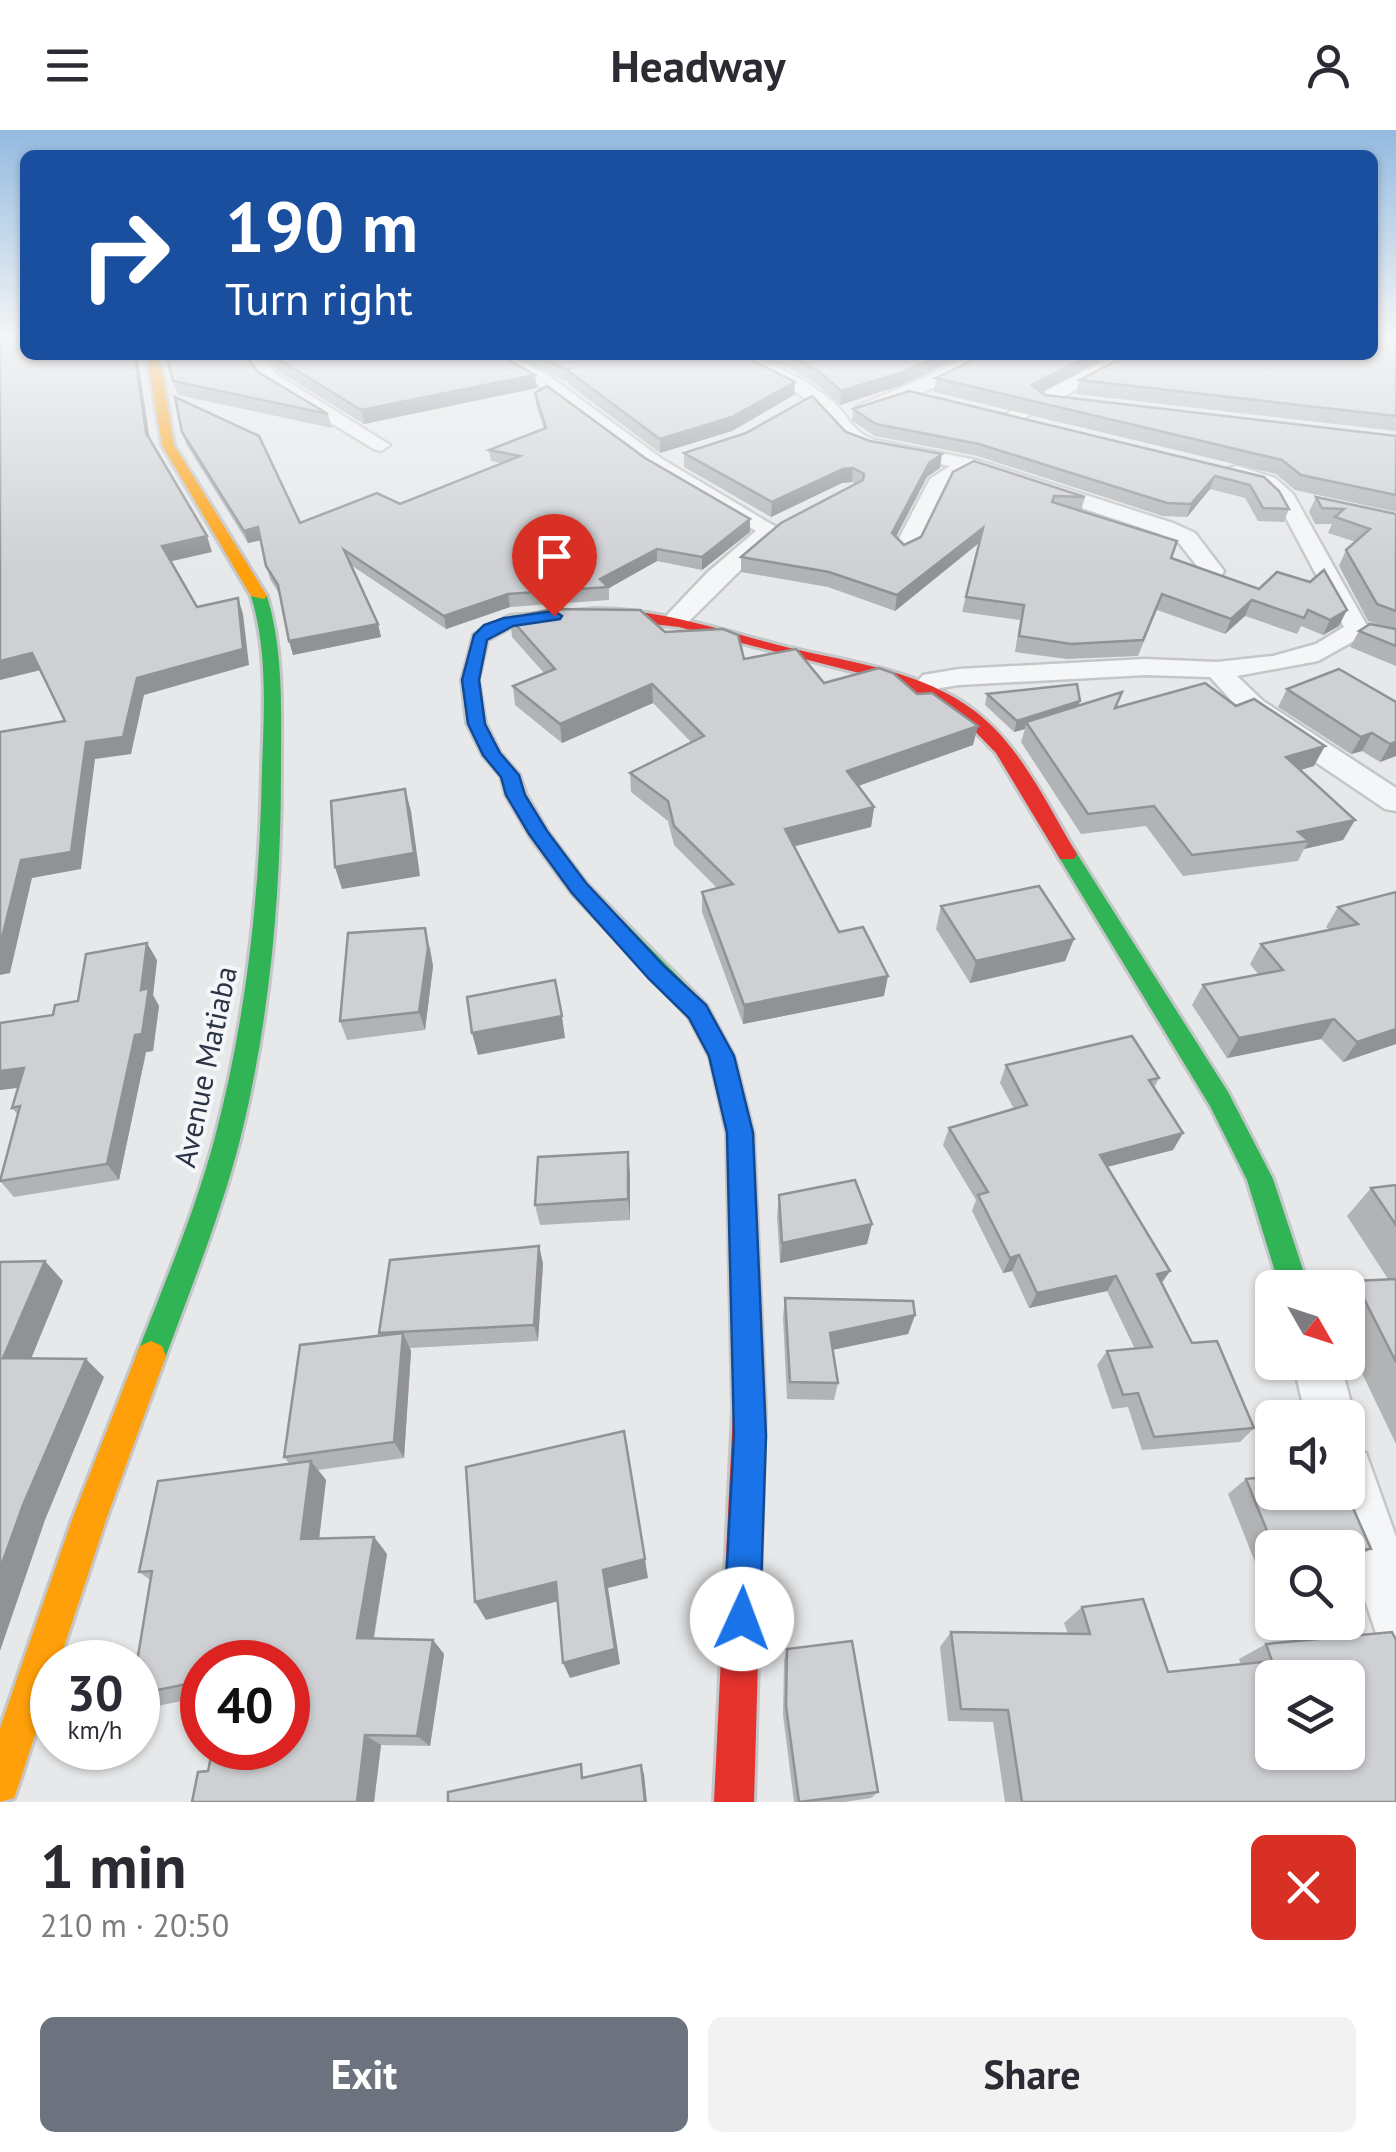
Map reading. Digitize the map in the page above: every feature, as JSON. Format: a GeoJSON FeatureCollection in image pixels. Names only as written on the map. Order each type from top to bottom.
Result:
{"type":"FeatureCollection","features":[{"type":"Feature","properties":{"kind":"street","name":"Avenue Matiaba"},"geometry":{"type":"LineString","coordinates":[[0,1784],[90,1516],[204,1214],[234,1111],[260,953],[272,806],[270,640],[261,600],[168,444],[163,425],[165,412]]}},
{"type":"Feature","properties":{"kind":"street"},"geometry":{"type":"LineString","coordinates":[[326,412],[381,446]]}},
{"type":"Feature","properties":{"kind":"street"},"geometry":{"type":"LineString","coordinates":[[586,412],[654,463],[778,526],[716,577],[677,619]]}},
{"type":"Feature","properties":{"kind":"street"},"geometry":{"type":"LineString","coordinates":[[828,412],[853,438],[869,445],[969,464],[1176,533],[1188,538],[1213,571]]}},
{"type":"Feature","properties":{"kind":"street"},"geometry":{"type":"LineString","coordinates":[[835,416],[848,412]]}},
{"type":"Feature","properties":{"kind":"street"},"geometry":{"type":"LineString","coordinates":[[1008,420],[1018,412]]}},
{"type":"Feature","properties":{"kind":"street"},"geometry":{"type":"LineString","coordinates":[[654,463],[682,458]]}},
{"type":"Feature","properties":{"kind":"street"},"geometry":{"type":"LineString","coordinates":[[904,550],[940,479],[969,464]]}},
{"type":"Feature","properties":{"kind":"street"},"geometry":{"type":"LineString","coordinates":[[1219,468],[1268,482],[1286,498],[1358,628],[1396,638]]}},
{"type":"Feature","properties":{"kind":"street"},"geometry":{"type":"LineString","coordinates":[[1286,498],[1318,504]]}},
{"type":"Feature","properties":{"kind":"street"},"geometry":{"type":"LineString","coordinates":[[734,1802],[750,1436],[740,1133],[722,1056],[698,1012],[579,888],[516,795],[510,775],[492,755],[476,724],[470,680],[480,638],[510,621],[630,612],[677,619],[763,646],[845,662],[925,688],[963,711],[994,738],[1210,1085],[1260,1179],[1289,1270]]}},
{"type":"Feature","properties":{"kind":"street"},"geometry":{"type":"LineString","coordinates":[[925,688],[932,681],[959,677],[1119,668],[1217,670],[1299,660],[1338,646],[1358,628]]}},
{"type":"Feature","properties":{"kind":"street"},"geometry":{"type":"LineString","coordinates":[[1217,670],[1253,707],[1396,802]]}},
{"type":"Feature","properties":{"kind":"street"},"geometry":{"type":"LineString","coordinates":[[1361,1510],[1396,1617]]}},
{"type":"Feature","properties":{"kind":"building"},"geometry":{"type":"Polygon","coordinates":[[[0,412],[143,412],[146,433],[207,536],[162,546],[197,607],[238,598],[243,649],[137,678],[123,737],[86,742],[71,852],[21,860],[0,946],[0,732],[65,721],[32,653],[0,661],[0,412]]]}},
{"type":"Feature","properties":{"kind":"building"},"geometry":{"type":"Polygon","coordinates":[[[178,412],[207,412],[259,436],[300,523],[377,493],[400,504],[520,456],[489,450],[546,428],[541,412],[582,412],[645,458],[750,519],[702,557],[657,549],[600,579],[608,587],[508,594],[444,616],[344,550],[378,624],[289,641],[278,585],[266,566],[258,527],[244,531],[182,432],[178,412]]]}},
{"type":"Feature","properties":{"kind":"building"},"geometry":{"type":"Polygon","coordinates":[[[624,412],[741,412],[732,417],[660,439],[624,412]]]}},
{"type":"Feature","properties":{"kind":"building"},"geometry":{"type":"Polygon","coordinates":[[[783,412],[827,412],[846,432],[870,441],[942,454],[929,463],[892,533],[904,545],[921,537],[953,472],[974,461],[1085,497],[1054,496],[1052,502],[1177,541],[1171,558],[1259,589],[1277,572],[1310,582],[1324,570],[1347,610],[1330,620],[1308,610],[1304,618],[1252,600],[1231,619],[1162,594],[1143,640],[1071,644],[1019,636],[1024,605],[966,597],[983,528],[897,595],[829,572],[741,557],[781,523],[863,480],[864,474],[853,468],[843,469],[772,502],[684,453],[746,433],[783,412]]]}},
{"type":"Feature","properties":{"kind":"building"},"geometry":{"type":"Polygon","coordinates":[[[858,412],[996,412],[1264,477],[1279,491],[1289,509],[1263,508],[1250,485],[1215,476],[1191,504],[1167,503],[979,444],[876,424],[858,412]]]}},
{"type":"Feature","properties":{"kind":"building"},"geometry":{"type":"Polygon","coordinates":[[[1080,412],[1191,412],[1396,436],[1396,495],[1301,475],[1282,460],[1080,412]]]}},
{"type":"Feature","properties":{"kind":"building"},"geometry":{"type":"Polygon","coordinates":[[[1361,412],[1396,412],[1396,416],[1361,412]]]}},
{"type":"Feature","properties":{"kind":"building"},"geometry":{"type":"Polygon","coordinates":[[[1316,497],[1396,514],[1396,611],[1377,604],[1346,550],[1370,529],[1335,517],[1344,509],[1322,508],[1316,497]]]}},
{"type":"Feature","properties":{"kind":"building"},"geometry":{"type":"Polygon","coordinates":[[[552,609],[640,610],[665,632],[723,629],[738,635],[744,659],[796,649],[824,683],[879,668],[893,673],[917,694],[932,693],[978,726],[847,771],[874,807],[785,829],[839,932],[863,927],[888,976],[744,1005],[702,892],[733,884],[674,826],[668,801],[630,773],[704,736],[652,684],[560,724],[513,686],[555,669],[510,618],[552,609]]]}},
{"type":"Feature","properties":{"kind":"building"},"geometry":{"type":"Polygon","coordinates":[[[1370,624],[1396,629],[1396,646],[1359,631],[1370,624]]]}},
{"type":"Feature","properties":{"kind":"building"},"geometry":{"type":"Polygon","coordinates":[[[1339,669],[1396,702],[1396,742],[1390,744],[1372,733],[1361,737],[1287,689],[1339,669]]]}},
{"type":"Feature","properties":{"kind":"building"},"geometry":{"type":"Polygon","coordinates":[[[1205,683],[1236,706],[1254,699],[1325,746],[1286,757],[1355,820],[1298,832],[1309,841],[1192,855],[1154,806],[1088,814],[1026,722],[1122,692],[1115,708],[1205,683]]]}},
{"type":"Feature","properties":{"kind":"building"},"geometry":{"type":"Polygon","coordinates":[[[1077,684],[1080,701],[1017,721],[987,694],[1077,684]]]}},
{"type":"Feature","properties":{"kind":"building"},"geometry":{"type":"Polygon","coordinates":[[[405,789],[414,853],[335,867],[331,801],[405,789]]]}},
{"type":"Feature","properties":{"kind":"building"},"geometry":{"type":"Polygon","coordinates":[[[1039,886],[1074,939],[976,961],[941,906],[1039,886]]]}},
{"type":"Feature","properties":{"kind":"building"},"geometry":{"type":"Polygon","coordinates":[[[1396,892],[1396,1029],[1357,1042],[1334,1019],[1239,1038],[1203,985],[1283,970],[1261,944],[1358,924],[1338,907],[1396,892]]]}},
{"type":"Feature","properties":{"kind":"building"},"geometry":{"type":"Polygon","coordinates":[[[425,928],[428,948],[419,1012],[340,1021],[348,933],[425,928]]]}},
{"type":"Feature","properties":{"kind":"building"},"geometry":{"type":"Polygon","coordinates":[[[147,943],[141,990],[149,988],[142,1034],[135,1035],[107,1164],[0,1181],[20,1106],[12,1108],[24,1068],[0,1071],[0,1023],[53,1015],[55,1005],[78,1001],[86,954],[147,943]]]}},
{"type":"Feature","properties":{"kind":"building"},"geometry":{"type":"Polygon","coordinates":[[[555,980],[562,1016],[472,1033],[467,997],[555,980]]]}},
{"type":"Feature","properties":{"kind":"building"},"geometry":{"type":"Polygon","coordinates":[[[1132,1036],[1159,1078],[1149,1080],[1183,1133],[1100,1155],[1170,1271],[1157,1274],[1192,1343],[1217,1341],[1254,1428],[1154,1437],[1138,1393],[1123,1395],[1107,1351],[1152,1347],[1116,1276],[1037,1293],[1019,1255],[1010,1258],[978,1195],[988,1192],[949,1128],[1027,1105],[1006,1065],[1132,1036]]]}},
{"type":"Feature","properties":{"kind":"building"},"geometry":{"type":"Polygon","coordinates":[[[628,1152],[628,1199],[535,1205],[538,1157],[628,1152]]]}},
{"type":"Feature","properties":{"kind":"building"},"geometry":{"type":"Polygon","coordinates":[[[855,1180],[872,1224],[782,1243],[779,1195],[855,1180]]]}},
{"type":"Feature","properties":{"kind":"building"},"geometry":{"type":"Polygon","coordinates":[[[1396,1185],[1396,1225],[1371,1188],[1396,1185]]]}},
{"type":"Feature","properties":{"kind":"building"},"geometry":{"type":"Polygon","coordinates":[[[539,1246],[534,1325],[379,1333],[390,1260],[539,1246]]]}},
{"type":"Feature","properties":{"kind":"building"},"geometry":{"type":"Polygon","coordinates":[[[45,1261],[3,1358],[86,1359],[0,1569],[0,1262],[45,1261]]]}},
{"type":"Feature","properties":{"kind":"building"},"geometry":{"type":"Polygon","coordinates":[[[1396,1279],[1396,1362],[1365,1301],[1365,1281],[1396,1279]]]}},
{"type":"Feature","properties":{"kind":"building"},"geometry":{"type":"Polygon","coordinates":[[[785,1298],[913,1301],[915,1315],[830,1333],[838,1383],[790,1382],[785,1298]]]}},
{"type":"Feature","properties":{"kind":"building"},"geometry":{"type":"Polygon","coordinates":[[[403,1333],[394,1442],[284,1457],[300,1345],[403,1333]]]}},
{"type":"Feature","properties":{"kind":"building"},"geometry":{"type":"Polygon","coordinates":[[[624,1431],[645,1559],[603,1570],[615,1649],[563,1663],[556,1582],[475,1602],[466,1467],[624,1431]]]}},
{"type":"Feature","properties":{"kind":"building"},"geometry":{"type":"Polygon","coordinates":[[[311,1461],[301,1539],[374,1537],[357,1638],[433,1640],[417,1736],[365,1735],[357,1802],[192,1802],[198,1772],[310,1770],[310,1640],[180,1640],[180,1685],[160,1690],[160,1640],[141,1640],[152,1571],[139,1572],[158,1481],[311,1461]]]}},
{"type":"Feature","properties":{"kind":"building"},"geometry":{"type":"Polygon","coordinates":[[[1255,1478],[1255,1501],[1246,1479],[1255,1478]]]}},
{"type":"Feature","properties":{"kind":"building"},"geometry":{"type":"Polygon","coordinates":[[[1259,1510],[1354,1510],[1363,1530],[1267,1530],[1259,1510]]]}},
{"type":"Feature","properties":{"kind":"building"},"geometry":{"type":"Polygon","coordinates":[[[1143,1599],[1168,1672],[1255,1663],[1255,1770],[1365,1770],[1365,1660],[1272,1660],[1266,1644],[1365,1640],[1365,1635],[1392,1632],[1396,1640],[1396,1802],[1022,1802],[1008,1710],[961,1709],[951,1632],[1090,1634],[1082,1607],[1143,1599]]]}},
{"type":"Feature","properties":{"kind":"building"},"geometry":{"type":"Polygon","coordinates":[[[852,1641],[878,1792],[799,1802],[786,1706],[787,1649],[852,1641]]]}},
{"type":"Feature","properties":{"kind":"building"},"geometry":{"type":"Polygon","coordinates":[[[581,1764],[582,1778],[641,1765],[645,1802],[448,1802],[448,1792],[581,1764]]]}},
{"type":"Feature","properties":{"kind":"traffic: fast"},"geometry":{"type":"LineString","coordinates":[[151,1356],[217,1173],[234,1111],[251,1019],[267,880],[271,786],[270,649],[259,596]]}},
{"type":"Feature","properties":{"kind":"traffic: fast"},"geometry":{"type":"LineString","coordinates":[[596,614],[510,621],[480,638],[470,680],[476,723],[492,755],[510,775],[516,795],[539,834],[579,888],[698,1011],[722,1057],[740,1133],[749,1411]]}},
{"type":"Feature","properties":{"kind":"traffic: fast"},"geometry":{"type":"LineString","coordinates":[[1067,854],[1219,1099],[1260,1179],[1289,1270]]}},
{"type":"Feature","properties":{"kind":"traffic: slow"},"geometry":{"type":"LineString","coordinates":[[163,412],[168,445],[259,596]]}},
{"type":"Feature","properties":{"kind":"traffic: slow"},"geometry":{"type":"LineString","coordinates":[[0,1784],[90,1517],[151,1356]]}},
{"type":"Feature","properties":{"kind":"traffic: jam"},"geometry":{"type":"LineString","coordinates":[[596,614],[639,615],[679,622],[884,675],[943,698],[969,715],[1003,749],[1067,854]]}},
{"type":"Feature","properties":{"kind":"traffic: jam"},"geometry":{"type":"LineString","coordinates":[[734,1802],[749,1411]]}},
{"type":"Feature","properties":{"kind":"route"},"geometry":{"type":"LineString","coordinates":[[554,616],[510,621],[480,638],[470,680],[476,724],[492,755],[510,775],[516,795],[540,834],[579,888],[698,1012],[722,1056],[740,1133],[750,1436],[742,1619]]}}]}
